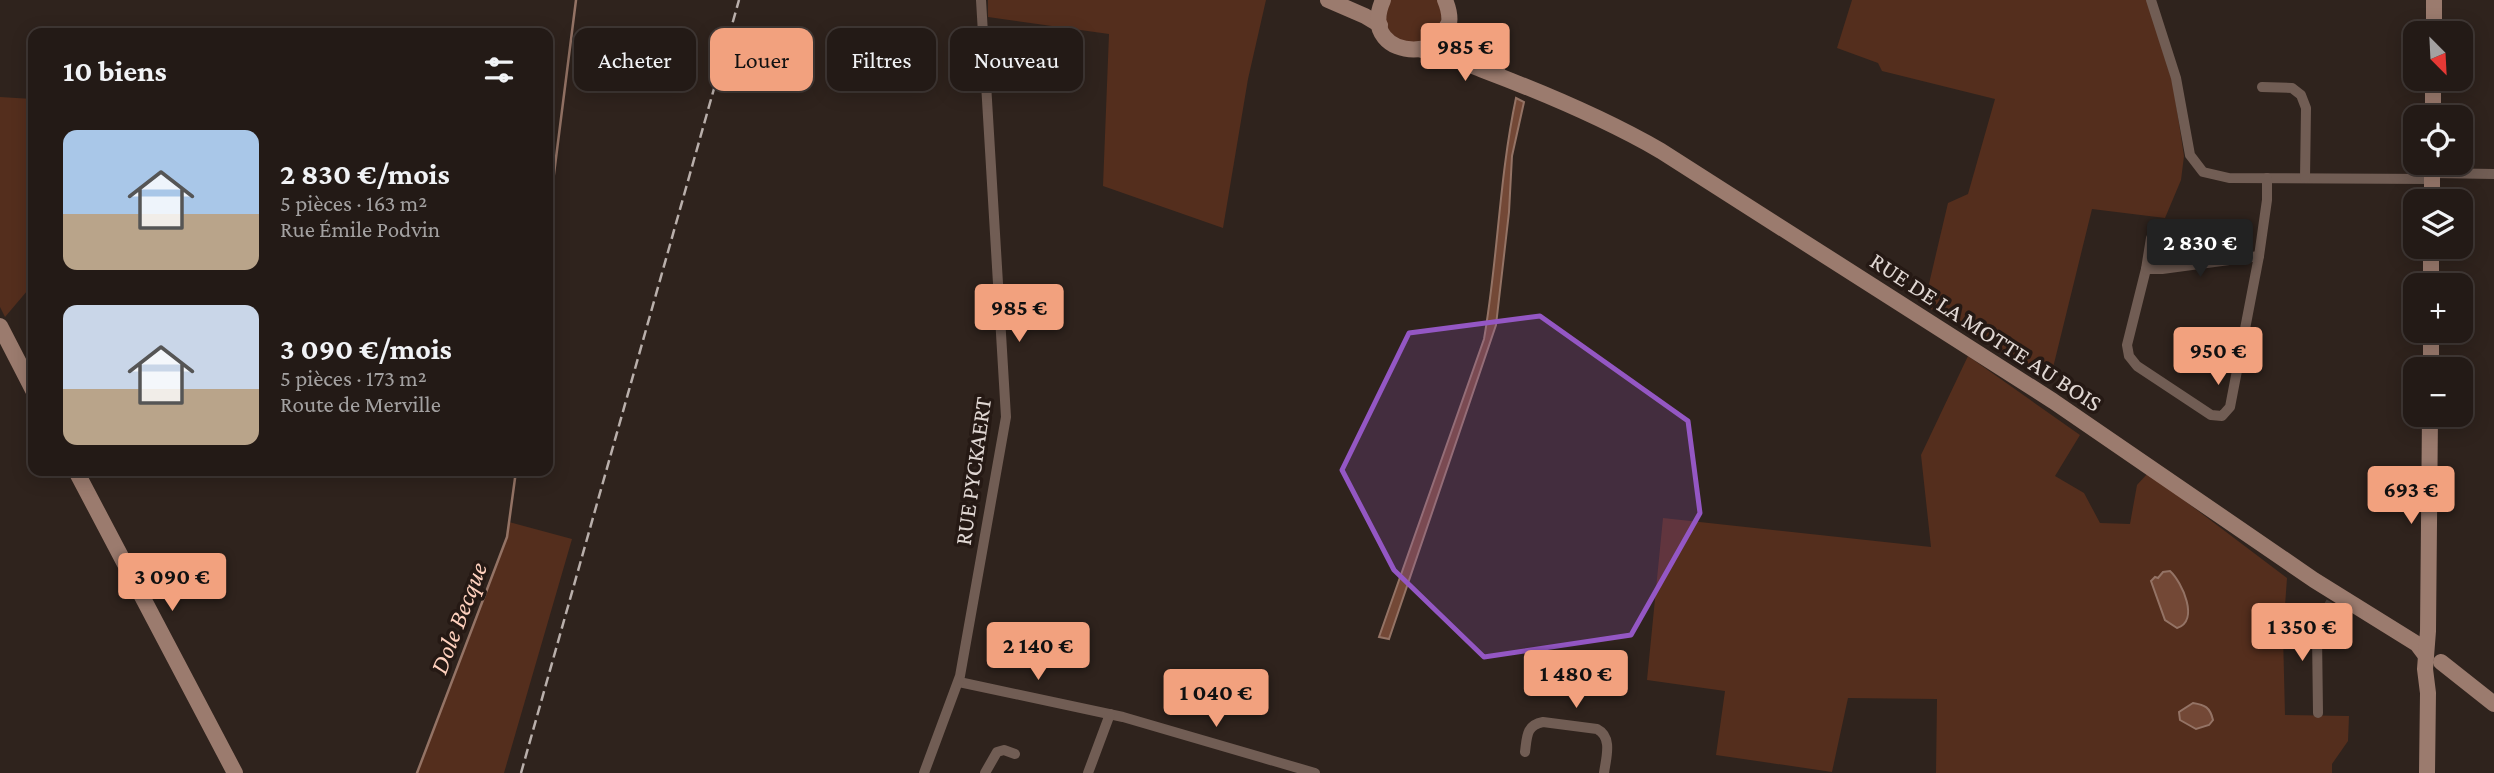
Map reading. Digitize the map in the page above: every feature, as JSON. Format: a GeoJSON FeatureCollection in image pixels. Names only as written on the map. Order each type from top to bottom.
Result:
{"type":"FeatureCollection","features":[{"type":"Feature","properties":{"kind":"street","name":"RUE PYCKAERT"},"geometry":{"type":"LineString","coordinates":[[924,773],[959,682],[1007,409],[981,0]]}},
{"type":"Feature","properties":{"kind":"street"},"geometry":{"type":"LineString","coordinates":[[1328,0],[1380,25]]}},
{"type":"Feature","properties":{"kind":"street"},"geometry":{"type":"LineString","coordinates":[[1380,25],[1379,12],[1383,0]]}},
{"type":"Feature","properties":{"kind":"street"},"geometry":{"type":"LineString","coordinates":[[2151,0],[2172,64],[2187,143],[2196,164],[2203,172],[2218,176],[2267,178],[2403,173]]}},
{"type":"Feature","properties":{"kind":"street"},"geometry":{"type":"LineString","coordinates":[[2434,0],[2434,21]]}},
{"type":"Feature","properties":{"kind":"street"},"geometry":{"type":"LineString","coordinates":[[1422,50],[1439,40],[1448,9]]}},
{"type":"Feature","properties":{"kind":"street","name":"RUE DE LA MOTTE AU BOIS"},"geometry":{"type":"LineString","coordinates":[[1448,9],[1453,36],[1516,82]]}},
{"type":"Feature","properties":{"kind":"street","name":"RUE DE LA MOTTE AU BOIS"},"geometry":{"type":"LineString","coordinates":[[1380,25],[1385,37],[1394,45],[1405,50],[1422,50],[1449,56],[1516,82],[1597,116],[1679,162],[2053,401],[2334,598],[2430,661]]}},
{"type":"Feature","properties":{"kind":"street"},"geometry":{"type":"LineString","coordinates":[[2262,87],[2292,88],[2303,99],[2306,113],[2305,178]]}},
{"type":"Feature","properties":{"kind":"street"},"geometry":{"type":"LineString","coordinates":[[2473,173],[2494,174]]}},
{"type":"Feature","properties":{"kind":"street"},"geometry":{"type":"LineString","coordinates":[[2151,238],[2127,345],[2129,356],[2137,366],[2218,417],[2225,414],[2230,407],[2259,256],[2267,200],[2267,178]]}},
{"type":"Feature","properties":{"kind":"street"},"geometry":{"type":"LineString","coordinates":[[2146,269],[2259,256]]}},
{"type":"Feature","properties":{"kind":"street"},"geometry":{"type":"LineString","coordinates":[[0,326],[28,380]]}},
{"type":"Feature","properties":{"kind":"street"},"geometry":{"type":"LineString","coordinates":[[2427,773],[2430,427]]}},
{"type":"Feature","properties":{"kind":"street"},"geometry":{"type":"LineString","coordinates":[[79,476],[235,773]]}},
{"type":"Feature","properties":{"kind":"street"},"geometry":{"type":"LineString","coordinates":[[2318,713],[2317,632],[2320,621]]}},
{"type":"Feature","properties":{"kind":"street"},"geometry":{"type":"LineString","coordinates":[[2430,661],[2461,678],[2494,704]]}},
{"type":"Feature","properties":{"kind":"street"},"geometry":{"type":"LineString","coordinates":[[959,682],[1110,714],[1315,773]]}},
{"type":"Feature","properties":{"kind":"street"},"geometry":{"type":"LineString","coordinates":[[1088,773],[1107,729],[1110,714]]}},
{"type":"Feature","properties":{"kind":"street"},"geometry":{"type":"LineString","coordinates":[[1525,752],[1528,732],[1535,723],[1597,729],[1604,733],[1608,742],[1604,773]]}},
{"type":"Feature","properties":{"kind":"street"},"geometry":{"type":"LineString","coordinates":[[985,773],[997,752],[1004,750],[1016,754]]}},
{"type":"Feature","properties":{"kind":"highlighted area"},"geometry":{"type":"Polygon","coordinates":[[[1540,316],[1688,421],[1700,513],[1631,635],[1484,657],[1394,570],[1342,470],[1409,333],[1540,316]]]}},
{"type":"Feature","properties":{"kind":"shaded area"},"geometry":{"type":"Polygon","coordinates":[[[988,0],[1266,0],[1248,79],[1223,228],[1103,186],[1109,34],[1083,30],[1083,28],[988,17],[988,0]]]}},
{"type":"Feature","properties":{"kind":"shaded area"},"geometry":{"type":"Polygon","coordinates":[[[1389,0],[1438,0],[1442,17],[1438,30],[1428,40],[1415,44],[1394,38],[1385,23],[1389,0]]]}},
{"type":"Feature","properties":{"kind":"shaded area"},"geometry":{"type":"Polygon","coordinates":[[[1852,0],[2147,0],[2173,84],[2184,156],[2181,180],[2165,218],[2092,209],[2049,384],[1977,336],[1924,305],[1948,203],[1968,194],[1995,99],[1882,71],[1878,63],[1837,48],[1852,0]]]}},
{"type":"Feature","properties":{"kind":"shaded area"},"geometry":{"type":"Polygon","coordinates":[[[0,97],[28,99],[28,290],[5,317],[0,307],[0,97]]]}},
{"type":"Feature","properties":{"kind":"shaded area"},"geometry":{"type":"Polygon","coordinates":[[[1516,98],[1524,102],[1512,156],[1509,212],[1496,325],[1389,639],[1379,637],[1484,339],[1516,98]]]}},
{"type":"Feature","properties":{"kind":"shaded area"},"geometry":{"type":"Polygon","coordinates":[[[1968,356],[2080,435],[2055,476],[2084,493],[2100,523],[2130,524],[2137,485],[2148,473],[2287,578],[2283,634],[2285,715],[2349,716],[2348,741],[2332,764],[2332,773],[1936,773],[1937,699],[1848,698],[1832,772],[1716,755],[1725,691],[1647,680],[1663,518],[1931,547],[1921,455],[1968,356]]]}},
{"type":"Feature","properties":{"kind":"shaded area"},"geometry":{"type":"Polygon","coordinates":[[[509,522],[572,539],[504,773],[417,773],[507,537],[509,522]]]}},
{"type":"Feature","properties":{"kind":"shaded area"},"geometry":{"type":"Polygon","coordinates":[[[2170,571],[2187,601],[2187,618],[2184,624],[2177,628],[2165,620],[2151,581],[2163,572],[2170,571]]]}},
{"type":"Feature","properties":{"kind":"shaded area"},"geometry":{"type":"Polygon","coordinates":[[[2193,703],[2209,709],[2213,720],[2209,725],[2196,729],[2180,720],[2179,712],[2193,703]]]}},
{"type":"Feature","properties":{"kind":"waterway","name":"Dole Becque"},"geometry":{"type":"LineString","coordinates":[[553,182],[576,0]]}},
{"type":"Feature","properties":{"kind":"waterway","name":"Dole Becque"},"geometry":{"type":"LineString","coordinates":[[417,773],[507,537],[515,476]]}},
{"type":"Feature","properties":{"kind":"tunnel"},"geometry":{"type":"LineString","coordinates":[[2320,621],[2331,602]]}},
{"type":"Feature","properties":{"kind":"railway"},"geometry":{"type":"LineString","coordinates":[[521,773],[739,0]]}}]}
